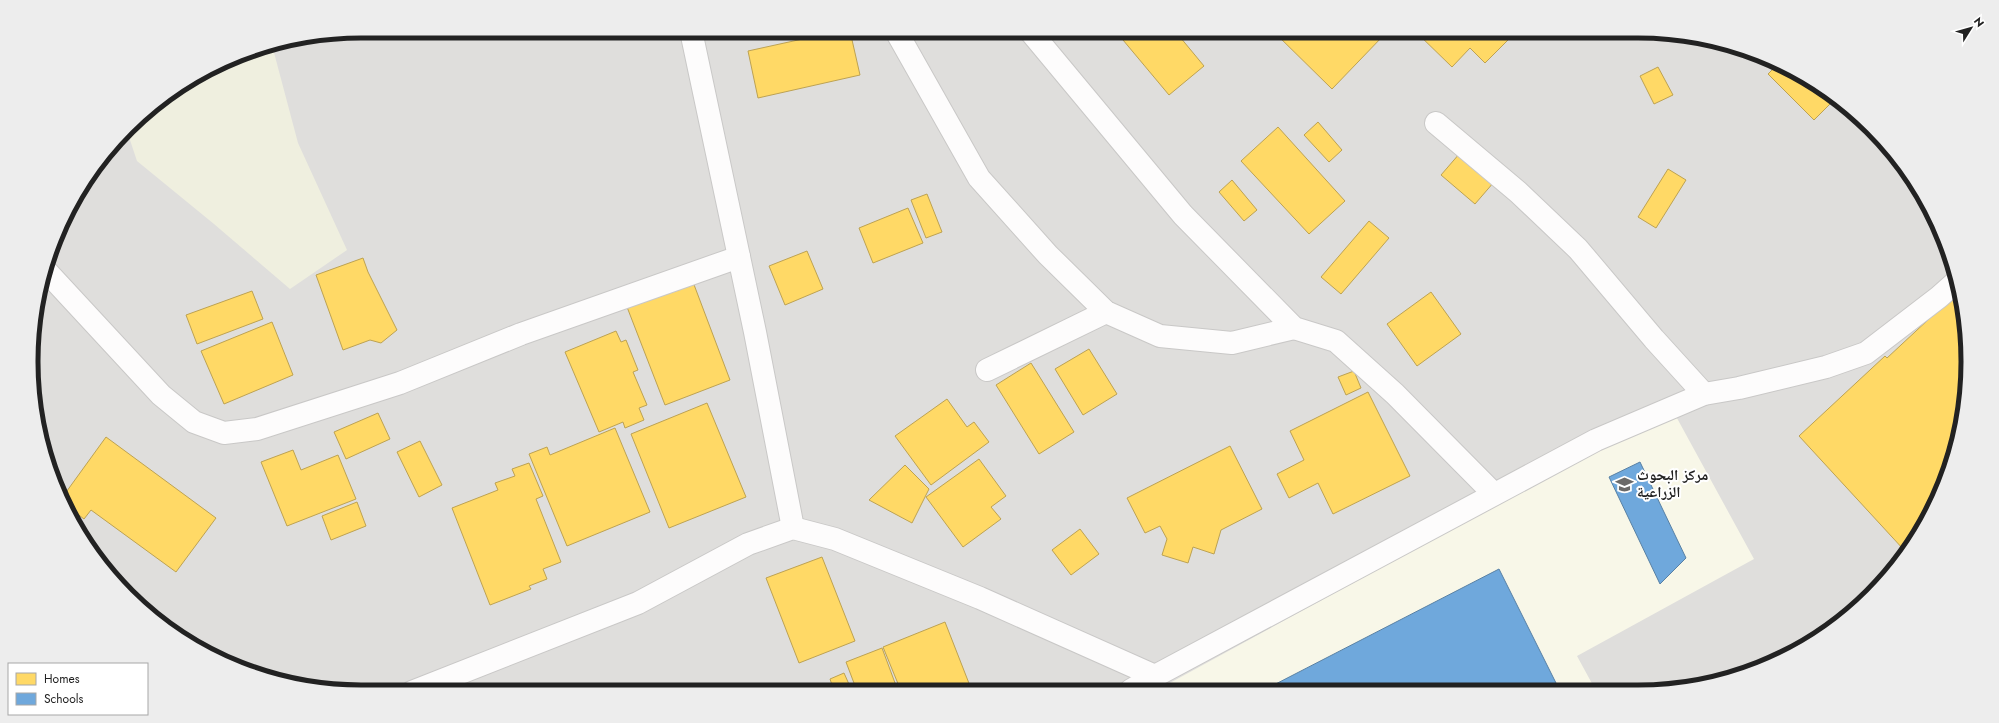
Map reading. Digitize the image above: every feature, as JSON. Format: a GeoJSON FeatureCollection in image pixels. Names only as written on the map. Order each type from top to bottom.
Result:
{"type":"FeatureCollection","features":[{"type":"Feature","properties":{"kind":"street"},"geometry":{"type":"LineString","coordinates":[[692,38],[739,257],[793,528]]}},
{"type":"Feature","properties":{"kind":"street"},"geometry":{"type":"LineString","coordinates":[[900,38],[979,178],[1048,255],[1106,312],[1160,336],[1232,343],[1294,328]]}},
{"type":"Feature","properties":{"kind":"street"},"geometry":{"type":"LineString","coordinates":[[1036,38],[1183,215],[1294,328],[1336,342],[1395,394],[1494,494]]}},
{"type":"Feature","properties":{"kind":"street"},"geometry":{"type":"LineString","coordinates":[[1436,123],[1518,192],[1578,249],[1654,339],[1704,394]]}},
{"type":"Feature","properties":{"kind":"street"},"geometry":{"type":"LineString","coordinates":[[50,275],[162,395],[194,422],[224,433],[257,429],[400,383],[521,334],[739,257]]}},
{"type":"Feature","properties":{"kind":"street"},"geometry":{"type":"LineString","coordinates":[[1140,685],[1596,440],[1704,394],[1739,388],[1826,367],[1866,352],[1939,297],[1952,285]]}},
{"type":"Feature","properties":{"kind":"street"},"geometry":{"type":"LineString","coordinates":[[987,370],[1106,312]]}},
{"type":"Feature","properties":{"kind":"street"},"geometry":{"type":"LineString","coordinates":[[430,685],[638,603],[748,544],[793,528],[835,539],[973,595],[1155,676]]}},
{"type":"Feature","properties":{"kind":"shaded area"},"geometry":{"type":"Polygon","coordinates":[[[362,38],[1638,38],[1701,44],[1741,55],[1781,71],[1799,81],[1834,105],[1851,118],[1881,148],[1918,200],[1928,218],[1944,258],[1955,298],[1961,362],[1955,425],[1944,465],[1928,505],[1918,523],[1881,575],[1851,605],[1817,630],[1781,652],[1741,668],[1701,679],[1638,685],[362,685],[298,679],[258,668],[218,652],[200,642],[148,605],[118,575],[81,523],[71,505],[55,465],[44,425],[38,362],[44,298],[55,258],[71,218],[81,200],[118,148],[148,118],[182,93],[218,71],[258,55],[278,49],[319,41],[362,38]]]}},
{"type":"Feature","properties":{"kind":"shaded area","name":"مركز البحوث الزراعية"},"geometry":{"type":"Polygon","coordinates":[[[1672,409],[1754,559],[1577,656],[1593,685],[1166,685],[1672,409]]]}},
{"type":"Feature","properties":{"kind":"green space"},"geometry":{"type":"Polygon","coordinates":[[[273,50],[298,143],[347,250],[290,289],[137,161],[129,137],[148,118],[182,93],[218,71],[273,50]]]}},
{"type":"Feature","properties":{"kind":"building: Homes"},"geometry":{"type":"Polygon","coordinates":[[[807,38],[852,38],[860,75],[758,98],[748,51],[807,38]]]}},
{"type":"Feature","properties":{"kind":"building: Homes"},"geometry":{"type":"Polygon","coordinates":[[[1125,38],[1181,38],[1204,66],[1169,95],[1123,40],[1125,38]]]}},
{"type":"Feature","properties":{"kind":"building: Homes"},"geometry":{"type":"Polygon","coordinates":[[[1280,38],[1381,38],[1332,89],[1280,38]]]}},
{"type":"Feature","properties":{"kind":"building: Homes"},"geometry":{"type":"Polygon","coordinates":[[[1422,38],[1506,38],[1508,40],[1485,63],[1470,48],[1452,67],[1422,38]]]}},
{"type":"Feature","properties":{"kind":"building: Homes"},"geometry":{"type":"Polygon","coordinates":[[[1658,67],[1673,95],[1654,104],[1640,76],[1658,67]]]}},
{"type":"Feature","properties":{"kind":"building: Homes"},"geometry":{"type":"Polygon","coordinates":[[[1774,68],[1781,71],[1799,81],[1831,103],[1814,120],[1768,74],[1774,68]]]}},
{"type":"Feature","properties":{"kind":"building: Homes"},"geometry":{"type":"Polygon","coordinates":[[[1318,122],[1342,150],[1329,162],[1304,135],[1318,122]]]}},
{"type":"Feature","properties":{"kind":"building: Homes"},"geometry":{"type":"Polygon","coordinates":[[[1278,127],[1345,201],[1309,234],[1241,161],[1278,127]]]}},
{"type":"Feature","properties":{"kind":"building: Homes"},"geometry":{"type":"Polygon","coordinates":[[[1460,153],[1494,182],[1475,204],[1441,175],[1460,153]]]}},
{"type":"Feature","properties":{"kind":"building: Homes"},"geometry":{"type":"Polygon","coordinates":[[[1668,169],[1686,180],[1656,228],[1638,217],[1668,169]]]}},
{"type":"Feature","properties":{"kind":"building: Homes"},"geometry":{"type":"Polygon","coordinates":[[[1232,180],[1257,210],[1244,221],[1219,192],[1232,180]]]}},
{"type":"Feature","properties":{"kind":"building: Homes"},"geometry":{"type":"Polygon","coordinates":[[[927,194],[942,232],[926,238],[911,200],[927,194]]]}},
{"type":"Feature","properties":{"kind":"building: Homes"},"geometry":{"type":"Polygon","coordinates":[[[908,208],[923,243],[873,263],[859,228],[908,208]]]}},
{"type":"Feature","properties":{"kind":"building: Homes"},"geometry":{"type":"Polygon","coordinates":[[[1369,221],[1389,238],[1341,294],[1321,277],[1369,221]]]}},
{"type":"Feature","properties":{"kind":"building: Homes"},"geometry":{"type":"Polygon","coordinates":[[[807,251],[823,289],[785,305],[769,266],[807,251]]]}},
{"type":"Feature","properties":{"kind":"building: Homes"},"geometry":{"type":"Polygon","coordinates":[[[363,258],[368,272],[397,330],[381,343],[370,340],[343,350],[316,275],[363,258]]]}},
{"type":"Feature","properties":{"kind":"building: Homes"},"geometry":{"type":"Polygon","coordinates":[[[693,282],[730,380],[665,405],[627,307],[693,282]]]}},
{"type":"Feature","properties":{"kind":"building: Homes"},"geometry":{"type":"Polygon","coordinates":[[[252,291],[263,319],[197,344],[186,315],[252,291]]]}},
{"type":"Feature","properties":{"kind":"building: Homes"},"geometry":{"type":"Polygon","coordinates":[[[1431,292],[1461,334],[1417,366],[1387,324],[1431,292]]]}},
{"type":"Feature","properties":{"kind":"building: Homes"},"geometry":{"type":"Polygon","coordinates":[[[1954,295],[1958,319],[1961,362],[1955,425],[1944,465],[1928,505],[1902,547],[1799,436],[1885,356],[1887,358],[1954,295]]]}},
{"type":"Feature","properties":{"kind":"building: Homes"},"geometry":{"type":"Polygon","coordinates":[[[272,322],[293,375],[224,404],[201,351],[272,322]]]}},
{"type":"Feature","properties":{"kind":"building: Homes"},"geometry":{"type":"Polygon","coordinates":[[[616,331],[621,342],[626,340],[638,370],[633,372],[647,405],[639,408],[644,420],[625,428],[623,422],[599,432],[565,352],[616,331]]]}},
{"type":"Feature","properties":{"kind":"building: Homes"},"geometry":{"type":"Polygon","coordinates":[[[1089,349],[1117,394],[1083,415],[1055,369],[1089,349]]]}},
{"type":"Feature","properties":{"kind":"building: Homes"},"geometry":{"type":"Polygon","coordinates":[[[1031,363],[1074,432],[1039,454],[996,385],[1031,363]]]}},
{"type":"Feature","properties":{"kind":"building: Homes"},"geometry":{"type":"Polygon","coordinates":[[[1354,371],[1361,388],[1346,395],[1338,377],[1354,371]]]}},
{"type":"Feature","properties":{"kind":"building: Homes"},"geometry":{"type":"Polygon","coordinates":[[[1368,392],[1410,476],[1333,514],[1318,483],[1289,498],[1277,474],[1304,460],[1290,431],[1368,392]]]}},
{"type":"Feature","properties":{"kind":"building: Homes"},"geometry":{"type":"Polygon","coordinates":[[[947,399],[967,427],[974,422],[989,442],[931,485],[895,436],[947,399]]]}},
{"type":"Feature","properties":{"kind":"building: Homes"},"geometry":{"type":"Polygon","coordinates":[[[707,403],[746,497],[669,528],[631,434],[707,403]]]}},
{"type":"Feature","properties":{"kind":"building: Homes"},"geometry":{"type":"Polygon","coordinates":[[[378,413],[390,439],[346,459],[334,432],[378,413]]]}},
{"type":"Feature","properties":{"kind":"building: Homes"},"geometry":{"type":"Polygon","coordinates":[[[615,428],[650,512],[567,546],[529,454],[547,447],[550,455],[615,428]]]}},
{"type":"Feature","properties":{"kind":"building: Homes"},"geometry":{"type":"Polygon","coordinates":[[[106,437],[216,518],[176,572],[91,510],[84,519],[75,512],[66,492],[106,437]]]}},
{"type":"Feature","properties":{"kind":"building: Homes"},"geometry":{"type":"Polygon","coordinates":[[[420,441],[442,485],[419,497],[397,452],[420,441]]]}},
{"type":"Feature","properties":{"kind":"building: Homes"},"geometry":{"type":"Polygon","coordinates":[[[1230,446],[1262,509],[1221,530],[1214,554],[1193,547],[1188,563],[1162,555],[1167,539],[1160,526],[1145,533],[1127,498],[1230,446]]]}},
{"type":"Feature","properties":{"kind":"building: Homes"},"geometry":{"type":"Polygon","coordinates":[[[293,450],[301,470],[338,455],[356,499],[287,526],[261,462],[293,450]]]}},
{"type":"Feature","properties":{"kind":"building: Homes"},"geometry":{"type":"Polygon","coordinates":[[[979,459],[1006,496],[991,507],[1001,519],[963,547],[926,497],[979,459]]]}},
{"type":"Feature","properties":{"kind":"building: Homes"},"geometry":{"type":"Polygon","coordinates":[[[529,463],[543,496],[536,499],[561,562],[543,569],[547,579],[529,586],[531,589],[490,605],[452,508],[498,490],[495,483],[515,476],[512,469],[529,463]]]}},
{"type":"Feature","properties":{"kind":"building: Homes"},"geometry":{"type":"Polygon","coordinates":[[[905,465],[929,489],[912,523],[869,500],[905,465]]]}},
{"type":"Feature","properties":{"kind":"building: Homes"},"geometry":{"type":"Polygon","coordinates":[[[357,502],[366,526],[331,540],[322,516],[357,502]]]}},
{"type":"Feature","properties":{"kind":"building: Homes"},"geometry":{"type":"Polygon","coordinates":[[[1080,529],[1099,554],[1071,575],[1052,550],[1080,529]]]}},
{"type":"Feature","properties":{"kind":"building: Homes"},"geometry":{"type":"Polygon","coordinates":[[[822,557],[855,641],[799,663],[766,578],[822,557]]]}},
{"type":"Feature","properties":{"kind":"building: Homes"},"geometry":{"type":"Polygon","coordinates":[[[945,622],[970,685],[899,685],[883,647],[945,622]]]}},
{"type":"Feature","properties":{"kind":"building: Homes"},"geometry":{"type":"Polygon","coordinates":[[[882,648],[896,685],[855,685],[846,662],[882,648]]]}},
{"type":"Feature","properties":{"kind":"building: Homes"},"geometry":{"type":"Polygon","coordinates":[[[844,673],[849,685],[832,685],[830,679],[844,673]]]}},
{"type":"Feature","properties":{"kind":"building: Schools"},"geometry":{"type":"Polygon","coordinates":[[[1640,462],[1686,558],[1660,584],[1609,477],[1640,462]]]}},
{"type":"Feature","properties":{"kind":"building: Schools"},"geometry":{"type":"Polygon","coordinates":[[[1499,569],[1557,685],[1274,685],[1499,569]]]}},
{"type":"Feature","properties":{"kind":"place","name":"مركز البحوث الزراعية"},"geometry":{"type":"Point","coordinates":[1624,484]}}]}
